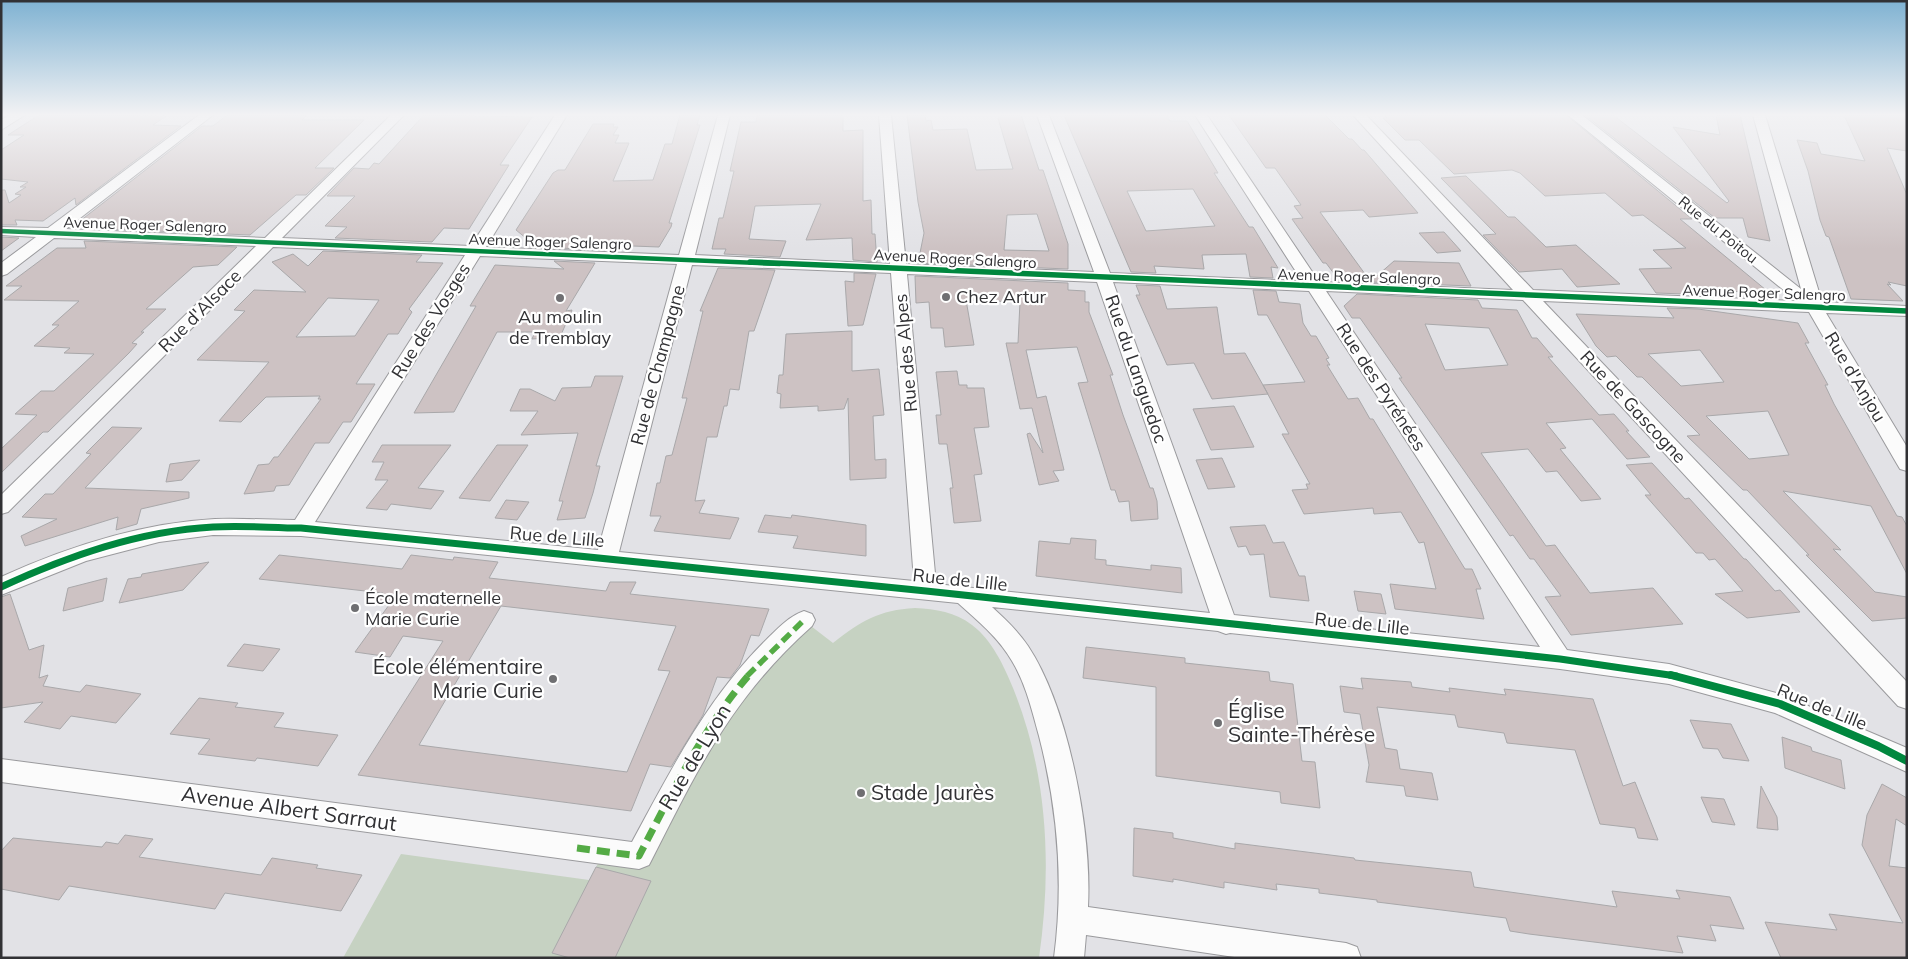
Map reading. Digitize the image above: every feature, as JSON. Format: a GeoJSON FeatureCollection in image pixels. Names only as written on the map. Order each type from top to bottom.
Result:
{"type":"FeatureCollection","features":[{"type":"Feature","properties":{"kind":"street"},"geometry":{"type":"LineString","coordinates":[[1,271],[149,160]]}},
{"type":"Feature","properties":{"kind":"street","name":"Rue d'Alsace"},"geometry":{"type":"LineString","coordinates":[[1,507],[353,160]]}},
{"type":"Feature","properties":{"kind":"street","name":"Rue des Vosges"},"geometry":{"type":"LineString","coordinates":[[301,528],[532,160]]}},
{"type":"Feature","properties":{"kind":"street","name":"Rue de Champagne"},"geometry":{"type":"LineString","coordinates":[[607,557],[712,160]]}},
{"type":"Feature","properties":{"kind":"street","name":"Rue des Alpes"},"geometry":{"type":"LineString","coordinates":[[889,160],[926,591]]}},
{"type":"Feature","properties":{"kind":"street","name":"Rue du Languedoc"},"geometry":{"type":"LineString","coordinates":[[1060,160],[1104,278],[1226,625]]}},
{"type":"Feature","properties":{"kind":"street","name":"Rue des Pyrénées"},"geometry":{"type":"LineString","coordinates":[[1231,160],[1560,659]]}},
{"type":"Feature","properties":{"kind":"street","name":"Rue de Gascogne"},"geometry":{"type":"LineString","coordinates":[[1401,160],[1907,699]]}},
{"type":"Feature","properties":{"kind":"street","name":"Rue du Poitou"},"geometry":{"type":"LineString","coordinates":[[1630,160],[1814,308]]}},
{"type":"Feature","properties":{"kind":"street","name":"Rue d'Anjou"},"geometry":{"type":"LineString","coordinates":[[1772,160],[1814,308],[1907,464]]}},
{"type":"Feature","properties":{"kind":"street","name":"Avenue Roger Salengro"},"geometry":{"type":"LineString","coordinates":[[1,231],[1907,311]]}},
{"type":"Feature","properties":{"kind":"street","name":"Rue de Lille"},"geometry":{"type":"LineString","coordinates":[[1,587],[82,554],[164,533],[214,527],[301,528],[607,557],[964,595],[1226,625],[1560,659],[1669,674],[1780,704],[1878,746],[1907,761]]}},
{"type":"Feature","properties":{"kind":"street"},"geometry":{"type":"LineString","coordinates":[[964,595],[1013,644],[1039,690],[1071,817],[1074,919],[1068,958]]}},
{"type":"Feature","properties":{"kind":"street","name":"Rue de Lyon"},"geometry":{"type":"LineString","coordinates":[[577,848],[638,856],[706,732],[758,665],[782,638],[804,620]]}},
{"type":"Feature","properties":{"kind":"street","name":"Avenue Albert Sarraut"},"geometry":{"type":"LineString","coordinates":[[1,770],[577,848]]}},
{"type":"Feature","properties":{"kind":"street"},"geometry":{"type":"LineString","coordinates":[[1074,919],[1346,958]]}},
{"type":"Feature","properties":{"kind":"green space","name":"Stade Jaurès"},"geometry":{"type":"Polygon","coordinates":[[[915,608],[938,610],[952,614],[972,625],[986,638],[1001,662],[1025,721],[1034,754],[1044,821],[1046,855],[1045,890],[1039,958],[343,958],[401,854],[589,880],[601,858],[641,865],[720,723],[807,623],[833,643],[871,618],[891,611],[915,608]]]}},
{"type":"Feature","properties":{"kind":"building"},"geometry":{"type":"Polygon","coordinates":[[[1,160],[136,160],[76,205],[75,198],[43,221],[15,220],[17,225],[1,225],[1,190],[5,190],[9,203],[21,195],[15,194],[26,187],[20,187],[28,182],[1,179],[1,160]]]}},
{"type":"Feature","properties":{"kind":"building"},"geometry":{"type":"Polygon","coordinates":[[[159,160],[323,160],[315,168],[334,168],[306,195],[296,195],[250,235],[84,228],[91,222],[80,221],[159,160]]]}},
{"type":"Feature","properties":{"kind":"building"},"geometry":{"type":"Polygon","coordinates":[[[383,160],[503,160],[500,165],[509,165],[469,229],[444,228],[432,242],[335,238],[347,227],[325,226],[355,196],[327,196],[354,168],[369,169],[374,163],[379,164],[383,160]]]}},
{"type":"Feature","properties":{"kind":"building"},"geometry":{"type":"Polygon","coordinates":[[[571,160],[622,160],[613,181],[653,180],[660,160],[689,160],[669,223],[672,223],[671,227],[659,247],[606,245],[603,250],[537,247],[516,230],[553,173],[558,170],[565,170],[571,160]]]}},
{"type":"Feature","properties":{"kind":"building"},"geometry":{"type":"Polygon","coordinates":[[[733,160],[863,160],[863,201],[871,200],[872,234],[875,234],[877,262],[853,260],[852,238],[806,240],[821,204],[755,206],[749,239],[786,241],[780,257],[724,254],[726,249],[712,249],[719,218],[723,218],[734,171],[730,171],[733,160]]]}},
{"type":"Feature","properties":{"kind":"building"},"geometry":{"type":"Polygon","coordinates":[[[913,160],[974,160],[976,170],[1013,169],[1010,160],[1036,160],[1039,170],[1043,170],[1068,244],[1068,269],[918,263],[924,233],[913,160]],[[1037,214],[1007,215],[1004,250],[1049,251],[1037,214]]]}},
{"type":"Feature","properties":{"kind":"building"},"geometry":{"type":"Polygon","coordinates":[[[1083,160],[1210,160],[1218,173],[1214,173],[1249,227],[1253,227],[1278,268],[1271,267],[1273,278],[1250,277],[1246,254],[1202,255],[1204,269],[1154,266],[1156,273],[1131,272],[1083,160]],[[1193,189],[1127,191],[1146,231],[1215,226],[1193,189]]]}},
{"type":"Feature","properties":{"kind":"building"},"geometry":{"type":"Polygon","coordinates":[[[1260,160],[1372,160],[1418,213],[1369,217],[1363,210],[1320,212],[1365,274],[1335,275],[1326,263],[1323,263],[1292,219],[1303,218],[1294,206],[1301,205],[1275,168],[1266,168],[1260,160]]]}},
{"type":"Feature","properties":{"kind":"building"},"geometry":{"type":"Polygon","coordinates":[[[1439,160],[1620,160],[1692,219],[1680,219],[1766,290],[1685,294],[1656,293],[1639,269],[1672,268],[1653,250],[1686,248],[1643,215],[1632,216],[1605,193],[1545,196],[1520,173],[1512,170],[1454,174],[1439,160]]]}},
{"type":"Feature","properties":{"kind":"building"},"geometry":{"type":"Polygon","coordinates":[[[1641,160],[1671,160],[1727,203],[1729,201],[1698,160],[1751,160],[1770,241],[1748,237],[1743,218],[1715,218],[1641,160]]]}},
{"type":"Feature","properties":{"kind":"building"},"geometry":{"type":"Polygon","coordinates":[[[1804,160],[1892,160],[1907,195],[1907,286],[1888,282],[1891,285],[1887,284],[1903,301],[1851,299],[1829,237],[1826,236],[1820,220],[1804,160]]]}},
{"type":"Feature","properties":{"kind":"building"},"geometry":{"type":"Polygon","coordinates":[[[1466,176],[1508,217],[1515,217],[1546,247],[1576,245],[1620,284],[1577,287],[1562,269],[1519,272],[1483,235],[1496,234],[1441,178],[1466,176]]]}},
{"type":"Feature","properties":{"kind":"building"},"geometry":{"type":"Polygon","coordinates":[[[1444,232],[1461,251],[1437,253],[1419,233],[1444,232]]]}},
{"type":"Feature","properties":{"kind":"building"},"geometry":{"type":"Polygon","coordinates":[[[1,237],[19,238],[1,251],[1,237]]]}},
{"type":"Feature","properties":{"kind":"building"},"geometry":{"type":"Polygon","coordinates":[[[84,241],[237,247],[218,265],[193,267],[146,309],[166,309],[141,332],[144,332],[132,343],[137,344],[129,353],[48,432],[43,432],[1,473],[1,449],[37,415],[15,414],[41,391],[54,391],[94,354],[64,353],[70,348],[34,346],[59,325],[52,325],[79,301],[4,300],[22,286],[6,286],[57,248],[86,248],[84,241]]]}},
{"type":"Feature","properties":{"kind":"building"},"geometry":{"type":"Polygon","coordinates":[[[323,251],[422,255],[416,262],[443,263],[409,309],[412,312],[398,334],[388,334],[356,384],[375,384],[351,422],[343,422],[329,443],[315,443],[289,485],[276,486],[274,491],[244,494],[258,465],[269,464],[274,457],[278,457],[321,399],[318,399],[320,396],[266,397],[241,422],[219,421],[269,362],[197,360],[245,311],[234,310],[254,290],[306,292],[272,262],[293,254],[308,266],[323,251]],[[328,298],[296,337],[355,336],[379,300],[328,298]]]}},
{"type":"Feature","properties":{"kind":"building"},"geometry":{"type":"Polygon","coordinates":[[[554,261],[595,263],[566,311],[572,310],[560,337],[532,339],[535,332],[497,332],[454,412],[414,413],[476,306],[470,306],[495,265],[564,269],[554,261]]]}},
{"type":"Feature","properties":{"kind":"building"},"geometry":{"type":"Polygon","coordinates":[[[1394,261],[1459,263],[1471,286],[1370,282],[1394,261]]]}},
{"type":"Feature","properties":{"kind":"building"},"geometry":{"type":"Polygon","coordinates":[[[718,268],[775,270],[754,331],[749,331],[739,390],[730,389],[727,406],[724,406],[717,437],[707,437],[695,501],[705,500],[699,513],[739,518],[730,539],[654,531],[661,516],[650,516],[657,483],[660,483],[666,456],[672,455],[687,398],[682,398],[703,311],[700,311],[718,268]]]}},
{"type":"Feature","properties":{"kind":"building"},"geometry":{"type":"Polygon","coordinates":[[[854,273],[876,274],[863,325],[848,326],[845,281],[854,282],[854,273]]]}},
{"type":"Feature","properties":{"kind":"building"},"geometry":{"type":"Polygon","coordinates":[[[915,276],[1068,283],[1068,290],[1085,291],[1085,302],[1089,302],[1089,312],[1113,375],[1110,375],[1123,415],[1150,488],[1153,488],[1157,501],[1158,519],[1131,521],[1129,501],[1119,502],[1115,490],[1111,490],[1078,383],[1088,382],[1077,347],[1026,350],[1037,398],[1046,396],[1064,470],[1053,471],[1059,481],[1039,485],[1027,434],[1030,433],[1043,453],[1032,408],[1020,409],[1006,343],[1018,343],[1020,302],[966,300],[974,345],[945,347],[943,328],[931,328],[929,302],[916,303],[915,276]]]}},
{"type":"Feature","properties":{"kind":"building"},"geometry":{"type":"Polygon","coordinates":[[[1136,285],[1160,286],[1167,309],[1217,307],[1224,354],[1245,353],[1268,394],[1212,399],[1194,363],[1167,365],[1136,295],[1140,295],[1136,285]]]}},
{"type":"Feature","properties":{"kind":"building"},"geometry":{"type":"Polygon","coordinates":[[[1253,290],[1276,291],[1279,302],[1300,304],[1303,323],[1311,336],[1316,336],[1329,358],[1326,359],[1330,365],[1327,365],[1348,399],[1358,398],[1370,419],[1373,419],[1465,569],[1472,569],[1481,589],[1476,589],[1484,619],[1395,609],[1390,584],[1436,589],[1424,542],[1419,543],[1401,512],[1374,514],[1373,508],[1304,514],[1292,490],[1308,489],[1306,484],[1310,484],[1282,434],[1289,434],[1263,385],[1305,382],[1267,315],[1258,315],[1253,290]]]}},
{"type":"Feature","properties":{"kind":"building"},"geometry":{"type":"Polygon","coordinates":[[[1357,294],[1478,300],[1482,308],[1517,310],[1532,338],[1537,338],[1553,357],[1548,357],[1599,415],[1614,414],[1629,431],[1626,431],[1650,457],[1627,459],[1592,419],[1546,423],[1566,448],[1560,449],[1601,499],[1581,501],[1557,471],[1546,472],[1528,449],[1481,453],[1546,546],[1555,545],[1590,593],[1653,588],[1683,624],[1571,635],[1545,597],[1561,596],[1534,559],[1530,559],[1513,535],[1510,536],[1399,378],[1402,378],[1360,318],[1352,318],[1344,306],[1357,294]],[[1425,324],[1445,370],[1508,365],[1489,328],[1425,324]]]}},
{"type":"Feature","properties":{"kind":"building"},"geometry":{"type":"Polygon","coordinates":[[[1667,308],[1698,309],[1798,323],[1809,343],[1805,343],[1828,385],[1825,385],[1834,404],[1897,516],[1902,517],[1907,526],[1907,574],[1871,506],[1783,491],[1841,550],[1833,549],[1875,592],[1907,597],[1907,618],[1872,621],[1806,555],[1809,555],[1747,490],[1743,490],[1687,436],[1700,435],[1642,377],[1637,377],[1616,356],[1607,357],[1596,346],[1576,314],[1674,318],[1667,308]],[[1700,350],[1648,354],[1681,386],[1724,382],[1700,350]],[[1768,411],[1706,416],[1749,459],[1789,455],[1768,411]]]}},
{"type":"Feature","properties":{"kind":"building"},"geometry":{"type":"Polygon","coordinates":[[[852,331],[852,371],[879,369],[884,415],[873,416],[875,460],[886,459],[886,478],[850,480],[848,398],[844,409],[818,411],[818,406],[780,408],[781,394],[777,393],[779,375],[783,375],[786,334],[852,331]]]}},
{"type":"Feature","properties":{"kind":"building"},"geometry":{"type":"Polygon","coordinates":[[[957,371],[959,385],[967,385],[967,388],[984,388],[989,427],[974,428],[982,474],[974,475],[981,521],[954,523],[950,488],[953,488],[947,444],[939,444],[936,415],[941,415],[936,372],[957,371]]]}},
{"type":"Feature","properties":{"kind":"building"},"geometry":{"type":"Polygon","coordinates":[[[595,376],[623,376],[596,466],[600,466],[585,518],[557,520],[563,501],[559,501],[578,433],[521,435],[538,411],[510,411],[520,389],[530,389],[555,401],[562,388],[591,387],[595,376]]]}},
{"type":"Feature","properties":{"kind":"building"},"geometry":{"type":"Polygon","coordinates":[[[1234,406],[1254,447],[1211,450],[1193,409],[1234,406]]]}},
{"type":"Feature","properties":{"kind":"building"},"geometry":{"type":"Polygon","coordinates":[[[112,427],[142,428],[85,488],[189,492],[189,498],[141,509],[137,524],[116,530],[118,517],[25,546],[21,536],[57,519],[22,517],[45,494],[53,494],[91,454],[86,453],[112,427]]]}},
{"type":"Feature","properties":{"kind":"building"},"geometry":{"type":"Polygon","coordinates":[[[382,445],[451,445],[418,488],[444,491],[431,509],[391,504],[387,510],[366,508],[388,480],[375,480],[384,462],[372,462],[382,445]]]}},
{"type":"Feature","properties":{"kind":"building"},"geometry":{"type":"Polygon","coordinates":[[[497,445],[528,445],[490,501],[459,498],[497,445]]]}},
{"type":"Feature","properties":{"kind":"building"},"geometry":{"type":"Polygon","coordinates":[[[1222,458],[1235,487],[1208,489],[1196,460],[1222,458]]]}},
{"type":"Feature","properties":{"kind":"building"},"geometry":{"type":"Polygon","coordinates":[[[200,460],[182,480],[166,482],[170,464],[200,460]]]}},
{"type":"Feature","properties":{"kind":"building"},"geometry":{"type":"Polygon","coordinates":[[[1652,463],[1685,499],[1689,498],[1775,591],[1780,590],[1800,612],[1747,618],[1715,594],[1743,591],[1715,559],[1709,560],[1703,553],[1696,553],[1645,495],[1651,495],[1626,465],[1652,463]]]}},
{"type":"Feature","properties":{"kind":"building"},"geometry":{"type":"Polygon","coordinates":[[[506,500],[529,502],[517,520],[495,518],[506,500]]]}},
{"type":"Feature","properties":{"kind":"building"},"geometry":{"type":"Polygon","coordinates":[[[765,515],[791,518],[792,515],[866,525],[866,556],[793,548],[798,536],[758,532],[765,515]]]}},
{"type":"Feature","properties":{"kind":"building"},"geometry":{"type":"Polygon","coordinates":[[[1265,525],[1273,543],[1284,542],[1299,576],[1305,576],[1309,601],[1270,597],[1264,554],[1250,555],[1246,546],[1238,547],[1230,527],[1265,525]]]}},
{"type":"Feature","properties":{"kind":"building"},"geometry":{"type":"Polygon","coordinates":[[[1071,538],[1096,540],[1095,559],[1106,560],[1106,565],[1151,570],[1151,565],[1181,568],[1182,593],[1036,576],[1039,541],[1070,544],[1071,538]]]}},
{"type":"Feature","properties":{"kind":"building"},"geometry":{"type":"Polygon","coordinates":[[[279,555],[402,569],[411,555],[453,560],[454,557],[498,562],[489,578],[606,591],[610,582],[636,582],[630,594],[769,609],[759,636],[751,635],[740,665],[730,678],[717,677],[703,715],[671,767],[650,764],[631,811],[358,775],[443,641],[403,636],[390,657],[355,652],[389,605],[376,603],[383,593],[259,579],[279,555]],[[501,606],[419,745],[627,772],[670,671],[658,670],[676,626],[501,606]]]}},
{"type":"Feature","properties":{"kind":"building"},"geometry":{"type":"Polygon","coordinates":[[[209,562],[183,590],[119,603],[128,579],[141,577],[142,574],[209,562]]]}},
{"type":"Feature","properties":{"kind":"building"},"geometry":{"type":"Polygon","coordinates":[[[107,578],[103,601],[63,611],[68,588],[107,578]]]}},
{"type":"Feature","properties":{"kind":"building"},"geometry":{"type":"Polygon","coordinates":[[[1354,591],[1381,594],[1386,614],[1358,611],[1354,591]]]}},
{"type":"Feature","properties":{"kind":"building"},"geometry":{"type":"Polygon","coordinates":[[[10,594],[29,650],[44,645],[39,678],[48,675],[43,686],[80,692],[86,685],[141,694],[116,723],[71,716],[60,729],[24,722],[43,702],[1,708],[1,597],[10,594]]]}},
{"type":"Feature","properties":{"kind":"building"},"geometry":{"type":"Polygon","coordinates":[[[244,644],[280,649],[263,671],[227,666],[244,644]]]}},
{"type":"Feature","properties":{"kind":"building","name":"Église Sainte-Thérèse"},"geometry":{"type":"Polygon","coordinates":[[[1086,647],[1185,658],[1185,663],[1269,672],[1270,681],[1293,684],[1302,761],[1315,762],[1320,808],[1281,803],[1280,792],[1156,776],[1156,687],[1083,678],[1086,647]]]}},
{"type":"Feature","properties":{"kind":"building"},"geometry":{"type":"Polygon","coordinates":[[[1361,678],[1411,682],[1412,687],[1450,692],[1449,688],[1506,695],[1504,689],[1593,699],[1623,786],[1635,782],[1658,840],[1638,838],[1635,828],[1600,824],[1575,750],[1507,743],[1504,733],[1458,727],[1455,715],[1377,707],[1385,748],[1397,750],[1400,769],[1432,773],[1438,800],[1406,796],[1404,786],[1366,782],[1369,765],[1360,714],[1344,712],[1340,686],[1363,689],[1361,678]]]}},
{"type":"Feature","properties":{"kind":"building"},"geometry":{"type":"Polygon","coordinates":[[[199,698],[238,703],[235,707],[284,713],[274,727],[338,735],[318,766],[257,758],[255,761],[198,754],[210,739],[170,734],[199,698]]]}},
{"type":"Feature","properties":{"kind":"building"},"geometry":{"type":"Polygon","coordinates":[[[1690,720],[1731,724],[1749,761],[1723,758],[1718,749],[1703,748],[1690,720]]]}},
{"type":"Feature","properties":{"kind":"building"},"geometry":{"type":"Polygon","coordinates":[[[1782,737],[1811,747],[1812,751],[1841,760],[1845,789],[1785,768],[1782,737]]]}},
{"type":"Feature","properties":{"kind":"building"},"geometry":{"type":"Polygon","coordinates":[[[1882,784],[1907,798],[1907,826],[1896,819],[1889,866],[1907,868],[1907,958],[1781,958],[1765,922],[1837,930],[1829,914],[1903,923],[1862,845],[1867,815],[1882,784]]]}},
{"type":"Feature","properties":{"kind":"building"},"geometry":{"type":"Polygon","coordinates":[[[1761,786],[1777,817],[1778,830],[1757,828],[1761,786]]]}},
{"type":"Feature","properties":{"kind":"building"},"geometry":{"type":"Polygon","coordinates":[[[1701,797],[1724,799],[1735,825],[1712,822],[1701,797]]]}},
{"type":"Feature","properties":{"kind":"building"},"geometry":{"type":"Polygon","coordinates":[[[1134,828],[1173,833],[1173,838],[1235,849],[1235,843],[1354,858],[1355,860],[1471,872],[1474,887],[1617,907],[1612,891],[1680,899],[1676,890],[1730,897],[1744,929],[1710,925],[1716,941],[1677,936],[1683,953],[1510,931],[1506,918],[1377,902],[1377,900],[1319,893],[1319,889],[1276,884],[1277,890],[1224,882],[1224,888],[1173,879],[1173,882],[1133,876],[1134,828]]]}},
{"type":"Feature","properties":{"kind":"building"},"geometry":{"type":"Polygon","coordinates":[[[125,835],[153,839],[139,857],[261,875],[272,858],[318,865],[316,868],[362,875],[341,911],[225,893],[215,909],[69,886],[59,900],[1,889],[1,851],[13,838],[102,847],[106,842],[118,844],[125,835]]]}},
{"type":"Feature","properties":{"kind":"building"},"geometry":{"type":"Polygon","coordinates":[[[596,867],[651,881],[615,958],[570,958],[552,953],[596,867]]]}},
{"type":"Feature","properties":{"kind":"marked path"},"geometry":{"type":"LineString","coordinates":[[577,848],[639,856],[688,762],[716,716],[751,672],[804,620]]}},
{"type":"Feature","properties":{"kind":"cycle path"},"geometry":{"type":"LineString","coordinates":[[1,231],[1907,311]]}},
{"type":"Feature","properties":{"kind":"cycle path"},"geometry":{"type":"LineString","coordinates":[[1,587],[78,555],[159,534],[213,527],[301,528],[926,591],[1560,659],[1669,674],[1780,704],[1878,746],[1907,761]]}},
{"type":"Feature","properties":{"kind":"place","name":"Chez Artur"},"geometry":{"type":"Point","coordinates":[946,297]}},
{"type":"Feature","properties":{"kind":"place","name":"Au moulin de Tremblay"},"geometry":{"type":"Point","coordinates":[560,298]}},
{"type":"Feature","properties":{"kind":"place","name":"École maternelle Marie Curie"},"geometry":{"type":"Point","coordinates":[355,608]}},
{"type":"Feature","properties":{"kind":"place","name":"École élémentaire Marie Curie"},"geometry":{"type":"Point","coordinates":[553,679]}},
{"type":"Feature","properties":{"kind":"place","name":"Église Sainte-Thérèse"},"geometry":{"type":"Point","coordinates":[1218,723]}},
{"type":"Feature","properties":{"kind":"place","name":"Stade Jaurès"},"geometry":{"type":"Point","coordinates":[861,793]}}]}
